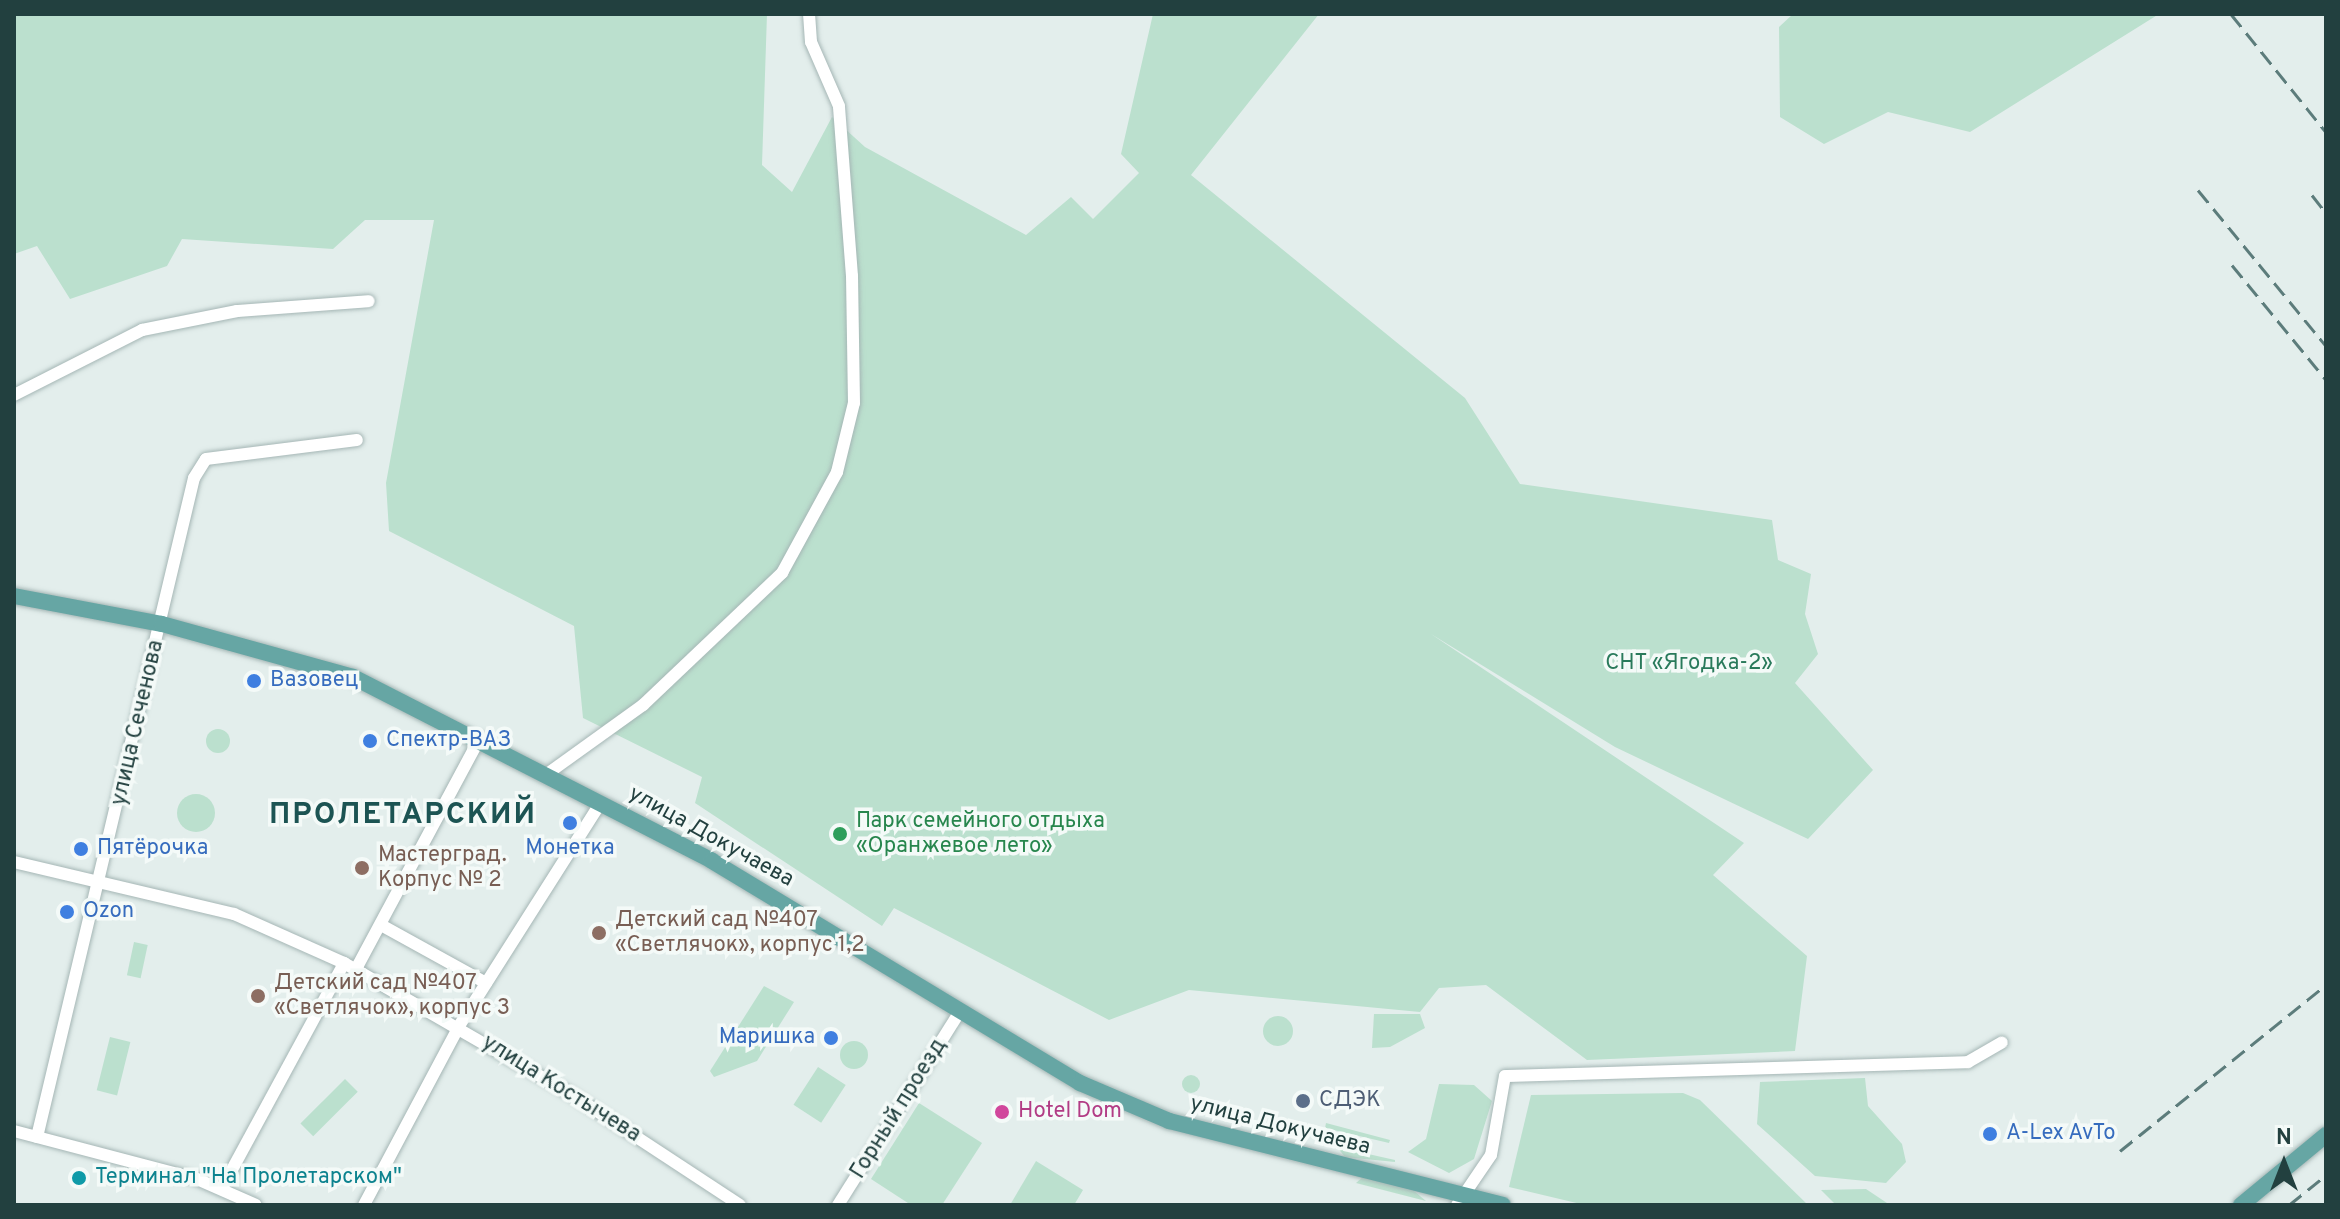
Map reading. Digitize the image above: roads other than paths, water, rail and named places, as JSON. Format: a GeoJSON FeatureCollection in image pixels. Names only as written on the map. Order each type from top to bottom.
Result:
{"type":"FeatureCollection","features":[{"type":"Feature","properties":{"kind":"main road","name":"улица Докучаева"},"geometry":{"type":"LineString","coordinates":[[14,596],[162,624],[311,661],[480,738],[601,802],[772,896],[959,1013],[1080,1083],[1169,1121],[1462,1200],[1503,1205]]}},
{"type":"Feature","properties":{"kind":"main road"},"geometry":{"type":"LineString","coordinates":[[2241,1205],[2326,1135]]}},
{"type":"Feature","properties":{"kind":"street"},"geometry":{"type":"LineString","coordinates":[[547,774],[634,713],[782,573],[837,472],[854,403],[852,276],[841,114],[811,42],[809,14]]}},
{"type":"Feature","properties":{"kind":"street"},"geometry":{"type":"LineString","coordinates":[[14,395],[142,330],[237,311],[369,301]]}},
{"type":"Feature","properties":{"kind":"street","name":"улица Сеченова"},"geometry":{"type":"LineString","coordinates":[[37,1137],[162,624],[194,478],[206,459],[357,440]]}},
{"type":"Feature","properties":{"kind":"street"},"geometry":{"type":"LineString","coordinates":[[222,1188],[350,966],[381,925],[480,738]]}},
{"type":"Feature","properties":{"kind":"street"},"geometry":{"type":"LineString","coordinates":[[364,1205],[459,1026],[601,802]]}},
{"type":"Feature","properties":{"kind":"street","name":"улица Костычева"},"geometry":{"type":"LineString","coordinates":[[14,862],[234,914],[350,966],[459,1026],[740,1205]]}},
{"type":"Feature","properties":{"kind":"street"},"geometry":{"type":"LineString","coordinates":[[381,925],[486,983]]}},
{"type":"Feature","properties":{"kind":"street","name":"Горный проезд"},"geometry":{"type":"LineString","coordinates":[[838,1205],[959,1013]]}},
{"type":"Feature","properties":{"kind":"street"},"geometry":{"type":"LineString","coordinates":[[1462,1200],[1491,1155],[1505,1076],[1968,1062],[2002,1042]]}},
{"type":"Feature","properties":{"kind":"street"},"geometry":{"type":"LineString","coordinates":[[14,1131],[222,1188],[256,1205]]}},
{"type":"Feature","properties":{"kind":"railway"},"geometry":{"type":"LineString","coordinates":[[2231,14],[2326,132]]}},
{"type":"Feature","properties":{"kind":"railway"},"geometry":{"type":"LineString","coordinates":[[2198,190],[2326,346]]}},
{"type":"Feature","properties":{"kind":"railway"},"geometry":{"type":"LineString","coordinates":[[2312,195],[2326,213]]}},
{"type":"Feature","properties":{"kind":"railway"},"geometry":{"type":"LineString","coordinates":[[2232,265],[2326,380]]}},
{"type":"Feature","properties":{"kind":"railway"},"geometry":{"type":"LineString","coordinates":[[2120,1151],[2326,985]]}},
{"type":"Feature","properties":{"kind":"railway"},"geometry":{"type":"LineString","coordinates":[[2289,1205],[2326,1175]]}},
{"type":"Feature","properties":{"kind":"place","name":"Вазовец"},"geometry":{"type":"Point","coordinates":[254,681]}},
{"type":"Feature","properties":{"kind":"place","name":"Спектр-ВАЗ"},"geometry":{"type":"Point","coordinates":[370,741]}},
{"type":"Feature","properties":{"kind":"place","name":"Монетка"},"geometry":{"type":"Point","coordinates":[570,823]}},
{"type":"Feature","properties":{"kind":"place","name":"Парк семейного отдыха «Оранжевое лето»"},"geometry":{"type":"Point","coordinates":[840,834]}},
{"type":"Feature","properties":{"kind":"place","name":"Пятёрочка"},"geometry":{"type":"Point","coordinates":[81,849]}},
{"type":"Feature","properties":{"kind":"place","name":"Мастерград. Корпус № 2"},"geometry":{"type":"Point","coordinates":[362,868]}},
{"type":"Feature","properties":{"kind":"place","name":"Ozon"},"geometry":{"type":"Point","coordinates":[67,912]}},
{"type":"Feature","properties":{"kind":"place","name":"Детский сад №407 «Светлячок», корпус 1,2"},"geometry":{"type":"Point","coordinates":[599,933]}},
{"type":"Feature","properties":{"kind":"place","name":"Детский сад №407 «Светлячок», корпус 3"},"geometry":{"type":"Point","coordinates":[258,996]}},
{"type":"Feature","properties":{"kind":"place","name":"Маришка"},"geometry":{"type":"Point","coordinates":[831,1038]}},
{"type":"Feature","properties":{"kind":"place","name":"СДЭК"},"geometry":{"type":"Point","coordinates":[1303,1101]}},
{"type":"Feature","properties":{"kind":"place","name":"Hotel Dom"},"geometry":{"type":"Point","coordinates":[1002,1112]}},
{"type":"Feature","properties":{"kind":"place","name":"A-Lex AvTo"},"geometry":{"type":"Point","coordinates":[1990,1134]}},
{"type":"Feature","properties":{"kind":"place","name":"Терминал \"На Пролетарском\""},"geometry":{"type":"Point","coordinates":[79,1178]}},
{"type":"Feature","properties":{"kind":"district","name":"ПРОЛЕТАРСКИЙ"},"geometry":{"type":"Point","coordinates":[403,816]}},
{"type":"Feature","properties":{"kind":"park label","name":"СНТ «Ягодка-2»"},"geometry":{"type":"Point","coordinates":[1689,664]}}]}
